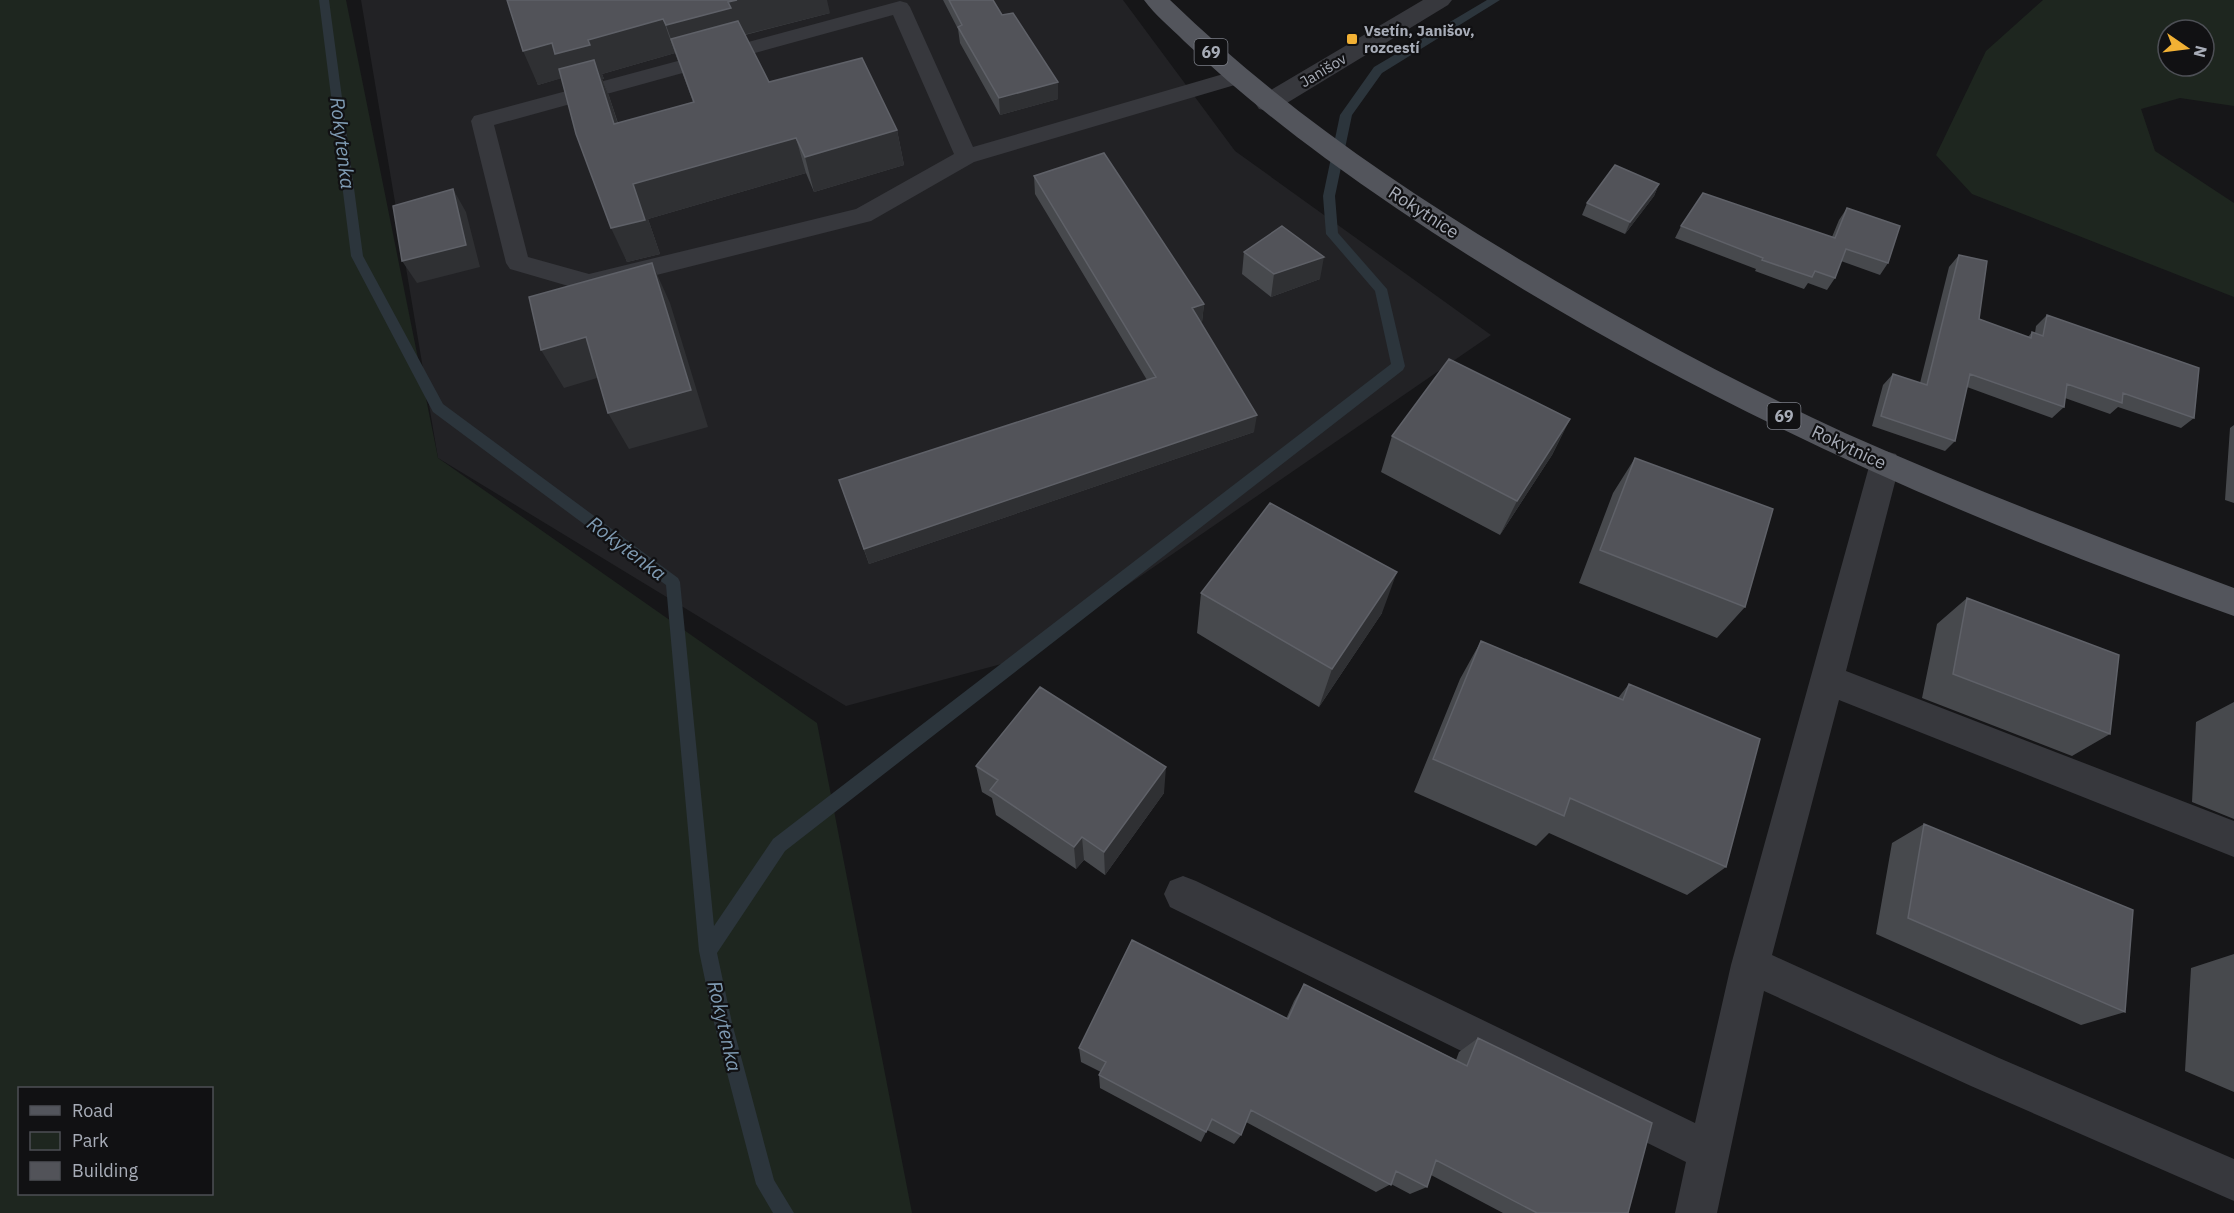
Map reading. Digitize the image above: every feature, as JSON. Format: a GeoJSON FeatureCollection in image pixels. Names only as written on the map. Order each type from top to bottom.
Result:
{"type":"FeatureCollection","features":[{"type":"Feature","properties":{"kind":"main road","name":"69"},"geometry":{"type":"LineString","coordinates":[[1156,0],[1268,103]]}},
{"type":"Feature","properties":{"kind":"main road","name":"Rokytnice"},"geometry":{"type":"LineString","coordinates":[[1268,103],[1363,172],[1523,275],[1713,381],[1884,463],[1996,511],[2234,602]]}},
{"type":"Feature","properties":{"kind":"street","name":"Janišov"},"geometry":{"type":"LineString","coordinates":[[1268,103],[1440,0]]}},
{"type":"Feature","properties":{"kind":"street"},"geometry":{"type":"LineString","coordinates":[[1696,1213],[1750,965],[1884,463]]}},
{"type":"Feature","properties":{"kind":"street"},"geometry":{"type":"LineString","coordinates":[[1827,680],[2234,839]]}},
{"type":"Feature","properties":{"kind":"street"},"geometry":{"type":"LineString","coordinates":[[1183,894],[1709,1151]]}},
{"type":"Feature","properties":{"kind":"street"},"geometry":{"type":"LineString","coordinates":[[1750,965],[2234,1180]]}},
{"type":"Feature","properties":{"kind":"lane"},"geometry":{"type":"LineString","coordinates":[[966,157],[898,3],[482,121],[518,263],[589,283],[863,215],[966,157],[1238,77]]}},
{"type":"Feature","properties":{"kind":"shaded area"},"geometry":{"type":"Polygon","coordinates":[[[361,0],[1123,0],[1235,151],[1491,335],[1020,659],[846,706],[438,458],[361,0]]]}},
{"type":"Feature","properties":{"kind":"green space"},"geometry":{"type":"Polygon","coordinates":[[[0,0],[346,0],[438,458],[817,723],[912,1213],[0,1213],[0,0]]]}},
{"type":"Feature","properties":{"kind":"green space"},"geometry":{"type":"Polygon","coordinates":[[[2043,0],[2234,0],[2234,106],[2180,98],[2141,109],[2155,151],[2234,203],[2234,297],[1972,194],[1936,155],[1986,51],[2043,0]]]}},
{"type":"Feature","properties":{"kind":"building"},"geometry":{"type":"Polygon","coordinates":[[[507,0],[737,0],[728,2],[731,8],[666,25],[663,19],[588,40],[590,45],[555,54],[552,43],[523,51],[507,0]]]}},
{"type":"Feature","properties":{"kind":"building"},"geometry":{"type":"Polygon","coordinates":[[[949,0],[993,0],[1002,15],[1013,13],[1058,82],[999,98],[958,27],[962,25],[949,0]]]}},
{"type":"Feature","properties":{"kind":"building"},"geometry":{"type":"Polygon","coordinates":[[[738,21],[769,82],[862,58],[897,130],[805,157],[796,138],[633,184],[645,220],[611,228],[576,134],[559,69],[594,60],[614,124],[694,102],[671,39],[738,21]]]}},
{"type":"Feature","properties":{"kind":"building"},"geometry":{"type":"Polygon","coordinates":[[[1104,153],[1204,304],[1192,308],[1257,415],[864,549],[839,480],[1156,377],[1034,176],[1104,153]]]}},
{"type":"Feature","properties":{"kind":"building"},"geometry":{"type":"Polygon","coordinates":[[[1615,165],[1659,184],[1630,222],[1587,203],[1615,165]]]}},
{"type":"Feature","properties":{"kind":"building"},"geometry":{"type":"Polygon","coordinates":[[[453,189],[466,245],[402,261],[393,206],[453,189]]]}},
{"type":"Feature","properties":{"kind":"building"},"geometry":{"type":"Polygon","coordinates":[[[1703,193],[1835,238],[1847,208],[1900,226],[1888,263],[1846,249],[1835,278],[1815,271],[1812,277],[1762,260],[1763,258],[1681,226],[1703,193]]]}},
{"type":"Feature","properties":{"kind":"building"},"geometry":{"type":"Polygon","coordinates":[[[1282,226],[1324,257],[1274,274],[1244,252],[1282,226]]]}},
{"type":"Feature","properties":{"kind":"building"},"geometry":{"type":"Polygon","coordinates":[[[1959,255],[1987,261],[1979,319],[2031,338],[2032,332],[2043,336],[2047,315],[2199,368],[2194,418],[2123,393],[2122,403],[2067,384],[2064,407],[1970,374],[1955,441],[1881,416],[1893,374],[1927,385],[1959,255]]]}},
{"type":"Feature","properties":{"kind":"building"},"geometry":{"type":"Polygon","coordinates":[[[652,263],[691,390],[608,413],[586,337],[541,350],[529,297],[652,263]]]}},
{"type":"Feature","properties":{"kind":"building"},"geometry":{"type":"Polygon","coordinates":[[[1449,359],[1570,419],[1517,501],[1392,436],[1449,359]]]}},
{"type":"Feature","properties":{"kind":"building"},"geometry":{"type":"Polygon","coordinates":[[[1635,458],[1773,509],[1745,607],[1600,550],[1635,458]]]}},
{"type":"Feature","properties":{"kind":"building"},"geometry":{"type":"Polygon","coordinates":[[[1270,503],[1397,572],[1332,669],[1201,593],[1270,503]]]}},
{"type":"Feature","properties":{"kind":"building"},"geometry":{"type":"Polygon","coordinates":[[[1967,598],[2119,655],[2110,734],[1953,674],[1967,598]]]}},
{"type":"Feature","properties":{"kind":"building"},"geometry":{"type":"Polygon","coordinates":[[[1481,641],[1623,700],[1629,684],[1760,739],[1726,867],[1570,798],[1564,816],[1433,759],[1481,641]]]}},
{"type":"Feature","properties":{"kind":"building"},"geometry":{"type":"Polygon","coordinates":[[[1040,687],[1166,767],[1104,852],[1082,837],[1074,847],[990,790],[998,780],[976,766],[1040,687]]]}},
{"type":"Feature","properties":{"kind":"building"},"geometry":{"type":"Polygon","coordinates":[[[1924,824],[2133,910],[2125,1012],[1908,918],[1924,824]]]}},
{"type":"Feature","properties":{"kind":"building"},"geometry":{"type":"Polygon","coordinates":[[[1132,940],[1288,1019],[1304,984],[1467,1066],[1478,1038],[1652,1123],[1628,1213],[1537,1213],[1436,1160],[1427,1187],[1396,1171],[1391,1185],[1251,1110],[1241,1135],[1212,1119],[1206,1132],[1099,1075],[1106,1062],[1079,1048],[1132,940]]]}},
{"type":"Feature","properties":{"kind":"waterway","name":"Rokytenka"},"geometry":{"type":"LineString","coordinates":[[324,0],[357,256],[438,408],[673,582],[708,951]]}},
{"type":"Feature","properties":{"kind":"waterway"},"geometry":{"type":"LineString","coordinates":[[708,951],[779,845],[1398,366],[1381,289],[1332,234],[1329,196],[1346,115],[1378,70],[1495,0]]}},
{"type":"Feature","properties":{"kind":"waterway","name":"Rokytenka"},"geometry":{"type":"LineString","coordinates":[[708,951],[723,1023],[766,1184],[784,1213]]}},
{"type":"Feature","properties":{"kind":"place","name":"Vsetín, Janišov, rozcestí"},"geometry":{"type":"Point","coordinates":[1352,39]}}]}
